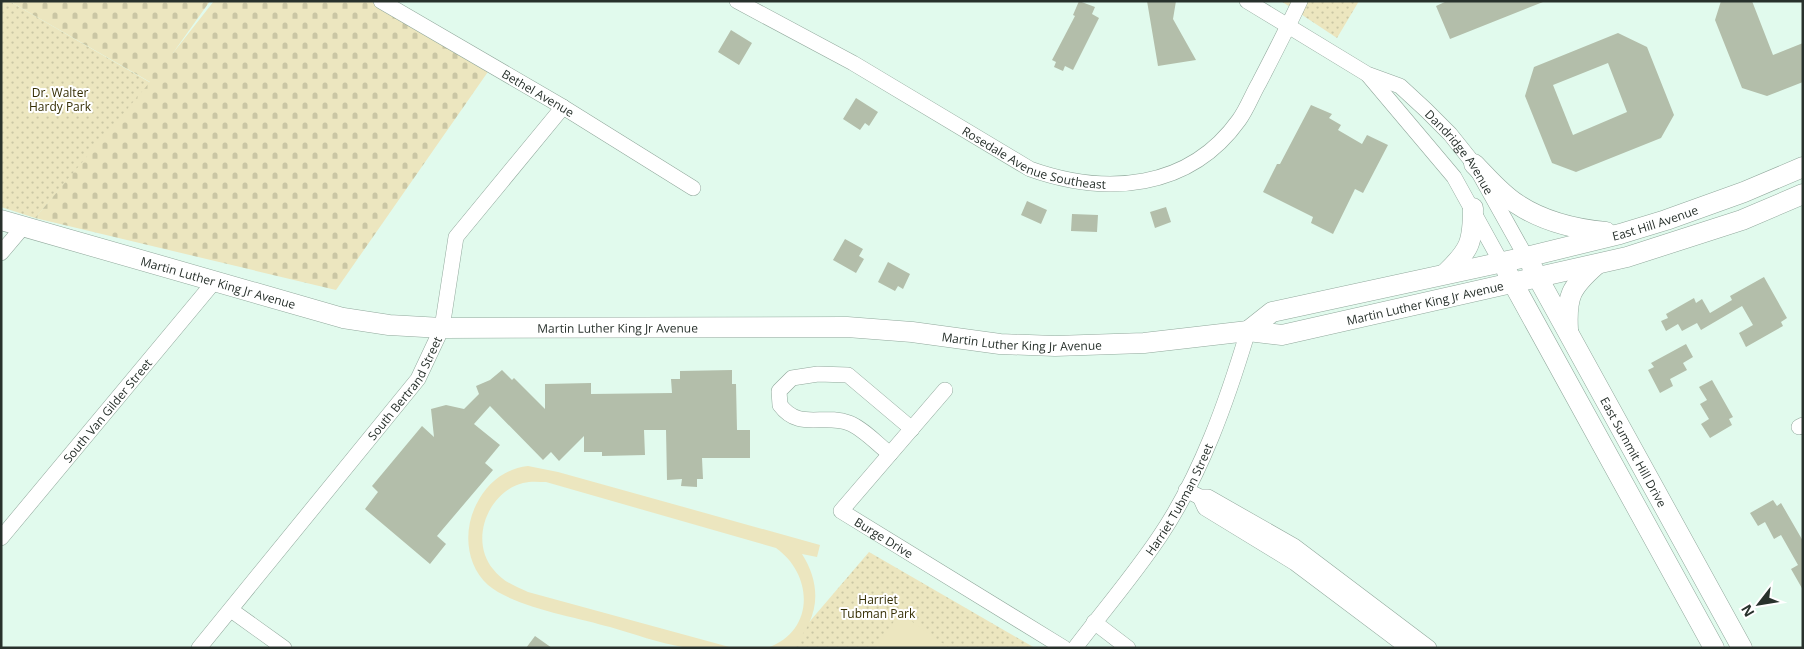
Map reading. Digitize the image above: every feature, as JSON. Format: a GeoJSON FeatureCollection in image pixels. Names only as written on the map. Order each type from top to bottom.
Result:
{"type":"FeatureCollection","features":[{"type":"Feature","properties":{"kind":"main road"},"geometry":{"type":"LineString","coordinates":[[1474,164],[1515,203],[1533,213],[1557,224],[1579,230],[1620,234]]}},
{"type":"Feature","properties":{"kind":"main road","name":"East Hill Avenue"},"geometry":{"type":"LineString","coordinates":[[1501,262],[1620,234],[1744,192],[1803,167]]}},
{"type":"Feature","properties":{"kind":"main road"},"geometry":{"type":"LineString","coordinates":[[1744,192],[1754,215]]}},
{"type":"Feature","properties":{"kind":"main road","name":"East Hill Avenue"},"geometry":{"type":"LineString","coordinates":[[1514,284],[1674,244],[1754,215],[1803,194]]}},
{"type":"Feature","properties":{"kind":"main road"},"geometry":{"type":"LineString","coordinates":[[1446,273],[1470,246],[1473,233],[1473,208]]}},
{"type":"Feature","properties":{"kind":"main road","name":"Martin Luther King Jr Avenue"},"geometry":{"type":"LineString","coordinates":[[1,220],[343,318],[389,325],[442,328],[847,327],[912,332],[1000,344],[1056,346],[1144,343],[1248,331],[1282,334],[1514,284]]}},
{"type":"Feature","properties":{"kind":"main road","name":"East Summit Hill Drive"},"geometry":{"type":"LineString","coordinates":[[1526,257],[1742,648]]}},
{"type":"Feature","properties":{"kind":"main road","name":"Martin Luther King Jr Avenue"},"geometry":{"type":"LineString","coordinates":[[1248,331],[1272,312],[1501,262]]}},
{"type":"Feature","properties":{"kind":"main road","name":"East Summit Hill Drive"},"geometry":{"type":"LineString","coordinates":[[1501,262],[1714,648]]}},
{"type":"Feature","properties":{"kind":"main road"},"geometry":{"type":"LineString","coordinates":[[1568,332],[1566,310],[1569,295],[1576,283],[1596,265]]}},
{"type":"Feature","properties":{"kind":"street","name":"Bethel Avenue"},"geometry":{"type":"LineString","coordinates":[[381,1],[563,107],[693,188]]}},
{"type":"Feature","properties":{"kind":"street","name":"Rosedale Avenue Southeast"},"geometry":{"type":"LineString","coordinates":[[737,1],[852,63],[968,130],[1022,165],[1060,179],[1090,184],[1132,183],[1156,179],[1186,168],[1218,145],[1240,119],[1300,1]]}},
{"type":"Feature","properties":{"kind":"street","name":"Dandridge Avenue"},"geometry":{"type":"LineString","coordinates":[[1247,1],[1368,74],[1400,86],[1450,134],[1474,164],[1526,257]]}},
{"type":"Feature","properties":{"kind":"street","name":"Dandridge Avenue"},"geometry":{"type":"LineString","coordinates":[[1368,74],[1389,101],[1433,149],[1454,177],[1473,208],[1501,262]]}},
{"type":"Feature","properties":{"kind":"street","name":"South Bertrand Street"},"geometry":{"type":"LineString","coordinates":[[199,648],[418,379],[442,328],[456,237],[563,107]]}},
{"type":"Feature","properties":{"kind":"street"},"geometry":{"type":"LineString","coordinates":[[1,253],[23,227]]}},
{"type":"Feature","properties":{"kind":"street","name":"South Van Gilder Street"},"geometry":{"type":"LineString","coordinates":[[1,538],[214,282]]}},
{"type":"Feature","properties":{"kind":"street","name":"Harriet Tubman Street"},"geometry":{"type":"LineString","coordinates":[[1074,648],[1160,536],[1186,490],[1217,422],[1248,331]]}},
{"type":"Feature","properties":{"kind":"street"},"geometry":{"type":"LineString","coordinates":[[890,454],[858,428],[847,422],[795,419],[780,405],[778,391],[792,378],[818,374],[848,374],[912,428]]}},
{"type":"Feature","properties":{"kind":"street","name":"Burge Drive"},"geometry":{"type":"LineString","coordinates":[[946,390],[841,511],[1064,648]]}},
{"type":"Feature","properties":{"kind":"street"},"geometry":{"type":"LineString","coordinates":[[1186,490],[1200,497],[1208,497],[1294,546],[1429,648]]}},
{"type":"Feature","properties":{"kind":"street"},"geometry":{"type":"LineString","coordinates":[[1200,497],[1204,508],[1295,563],[1408,648]]}},
{"type":"Feature","properties":{"kind":"street"},"geometry":{"type":"LineString","coordinates":[[231,610],[284,648]]}},
{"type":"Feature","properties":{"kind":"street"},"geometry":{"type":"LineString","coordinates":[[1094,622],[1128,648]]}},
{"type":"Feature","properties":{"kind":"green space","name":"Dr. Walter Hardy Park"},"geometry":{"type":"Polygon","coordinates":[[[1,1],[9,1],[151,83],[35,218],[1,207],[1,1]]]}},
{"type":"Feature","properties":{"kind":"green space"},"geometry":{"type":"Polygon","coordinates":[[[9,1],[210,1],[173,53],[214,1],[371,1],[492,66],[336,290],[35,218],[150,82],[9,1]]]}},
{"type":"Feature","properties":{"kind":"green space"},"geometry":{"type":"Polygon","coordinates":[[[1281,1],[1359,1],[1337,38],[1281,1]]]}},
{"type":"Feature","properties":{"kind":"green space"},"geometry":{"type":"Polygon","coordinates":[[[528,466],[558,472],[820,545],[817,557],[802,554],[809,566],[815,591],[815,603],[807,627],[791,648],[767,648],[783,640],[794,629],[801,616],[804,602],[803,587],[797,573],[788,559],[776,548],[546,482],[526,482],[511,488],[500,496],[486,518],[483,531],[483,545],[486,557],[500,577],[528,592],[733,648],[689,648],[665,643],[529,605],[499,593],[488,585],[475,568],[469,547],[469,526],[476,505],[485,490],[497,478],[511,470],[528,466]]]}},
{"type":"Feature","properties":{"kind":"green space","name":"Harriet Tubman Park"},"geometry":{"type":"Polygon","coordinates":[[[869,552],[1035,648],[787,648],[869,552]]]}},
{"type":"Feature","properties":{"kind":"green space"},"geometry":{"type":"Polygon","coordinates":[[[900,613],[949,648],[875,648],[900,613]]]}},
{"type":"Feature","properties":{"kind":"building"},"geometry":{"type":"Polygon","coordinates":[[[1079,1],[1095,7],[1092,14],[1099,18],[1073,70],[1065,66],[1063,71],[1054,67],[1056,62],[1052,60],[1075,16],[1073,15],[1079,1]]]}},
{"type":"Feature","properties":{"kind":"building"},"geometry":{"type":"Polygon","coordinates":[[[1147,1],[1176,1],[1173,19],[1196,60],[1158,66],[1147,1]]]}},
{"type":"Feature","properties":{"kind":"building"},"geometry":{"type":"Polygon","coordinates":[[[1447,1],[1543,2],[1450,39],[1436,6],[1447,1]]]}},
{"type":"Feature","properties":{"kind":"building"},"geometry":{"type":"Polygon","coordinates":[[[1721,1],[1752,1],[1773,55],[1803,43],[1803,82],[1767,96],[1742,88],[1715,20],[1721,1]]]}},
{"type":"Feature","properties":{"kind":"building"},"geometry":{"type":"Polygon","coordinates":[[[731,30],[752,43],[739,65],[718,52],[731,30]]]}},
{"type":"Feature","properties":{"kind":"building"},"geometry":{"type":"Polygon","coordinates":[[[1618,33],[1647,47],[1674,115],[1661,138],[1576,172],[1552,163],[1525,96],[1534,67],[1618,33]],[[1608,63],[1553,85],[1573,135],[1627,112],[1608,63]]]}},
{"type":"Feature","properties":{"kind":"building"},"geometry":{"type":"Polygon","coordinates":[[[856,98],[878,112],[869,126],[865,123],[860,130],[843,119],[856,98]]]}},
{"type":"Feature","properties":{"kind":"building"},"geometry":{"type":"Polygon","coordinates":[[[1311,105],[1332,114],[1329,118],[1341,125],[1338,130],[1362,144],[1367,135],[1388,145],[1363,193],[1355,189],[1333,234],[1311,223],[1313,217],[1263,192],[1311,105]]]}},
{"type":"Feature","properties":{"kind":"building"},"geometry":{"type":"Polygon","coordinates":[[[1027,201],[1047,210],[1041,224],[1021,215],[1027,201]]]}},
{"type":"Feature","properties":{"kind":"building"},"geometry":{"type":"Polygon","coordinates":[[[1166,207],[1171,222],[1155,228],[1150,212],[1166,207]]]}},
{"type":"Feature","properties":{"kind":"building"},"geometry":{"type":"Polygon","coordinates":[[[1072,214],[1098,215],[1097,232],[1071,231],[1072,214]]]}},
{"type":"Feature","properties":{"kind":"building"},"geometry":{"type":"Polygon","coordinates":[[[845,239],[863,249],[859,256],[864,259],[856,273],[833,260],[845,239]]]}},
{"type":"Feature","properties":{"kind":"building"},"geometry":{"type":"Polygon","coordinates":[[[888,262],[910,274],[903,289],[898,286],[895,291],[878,282],[888,262]]]}},
{"type":"Feature","properties":{"kind":"building"},"geometry":{"type":"Polygon","coordinates":[[[1764,277],[1787,318],[1781,322],[1783,326],[1746,347],[1739,333],[1753,325],[1742,306],[1701,330],[1697,323],[1682,331],[1678,324],[1666,331],[1661,321],[1668,318],[1666,314],[1694,298],[1696,303],[1702,299],[1710,313],[1732,300],[1730,296],[1764,277]]]}},
{"type":"Feature","properties":{"kind":"building"},"geometry":{"type":"Polygon","coordinates":[[[1686,344],[1693,357],[1683,363],[1687,370],[1670,379],[1673,386],[1660,393],[1648,370],[1654,367],[1651,363],[1686,344]]]}},
{"type":"Feature","properties":{"kind":"building"},"geometry":{"type":"Polygon","coordinates":[[[502,370],[512,380],[514,378],[545,409],[545,384],[591,383],[591,394],[672,393],[671,379],[680,379],[680,371],[732,370],[732,384],[736,384],[737,430],[750,430],[750,458],[702,458],[703,479],[697,479],[697,487],[681,486],[682,479],[667,480],[666,430],[644,430],[645,455],[602,456],[602,452],[584,452],[584,436],[559,461],[551,452],[543,460],[490,406],[474,424],[500,445],[485,463],[493,470],[437,536],[446,544],[430,564],[365,509],[378,492],[372,486],[422,426],[434,437],[431,409],[446,405],[464,409],[479,394],[476,386],[490,380],[502,370]]]}},
{"type":"Feature","properties":{"kind":"building"},"geometry":{"type":"Polygon","coordinates":[[[1712,380],[1733,417],[1729,419],[1732,425],[1710,438],[1701,424],[1709,419],[1700,404],[1707,400],[1699,387],[1712,380]]]}},
{"type":"Feature","properties":{"kind":"building"},"geometry":{"type":"Polygon","coordinates":[[[1773,500],[1777,506],[1781,503],[1803,541],[1803,590],[1791,569],[1798,565],[1781,535],[1774,539],[1765,522],[1758,526],[1750,513],[1773,500]]]}},
{"type":"Feature","properties":{"kind":"building"},"geometry":{"type":"Polygon","coordinates":[[[535,636],[552,648],[526,648],[535,636]]]}}]}
